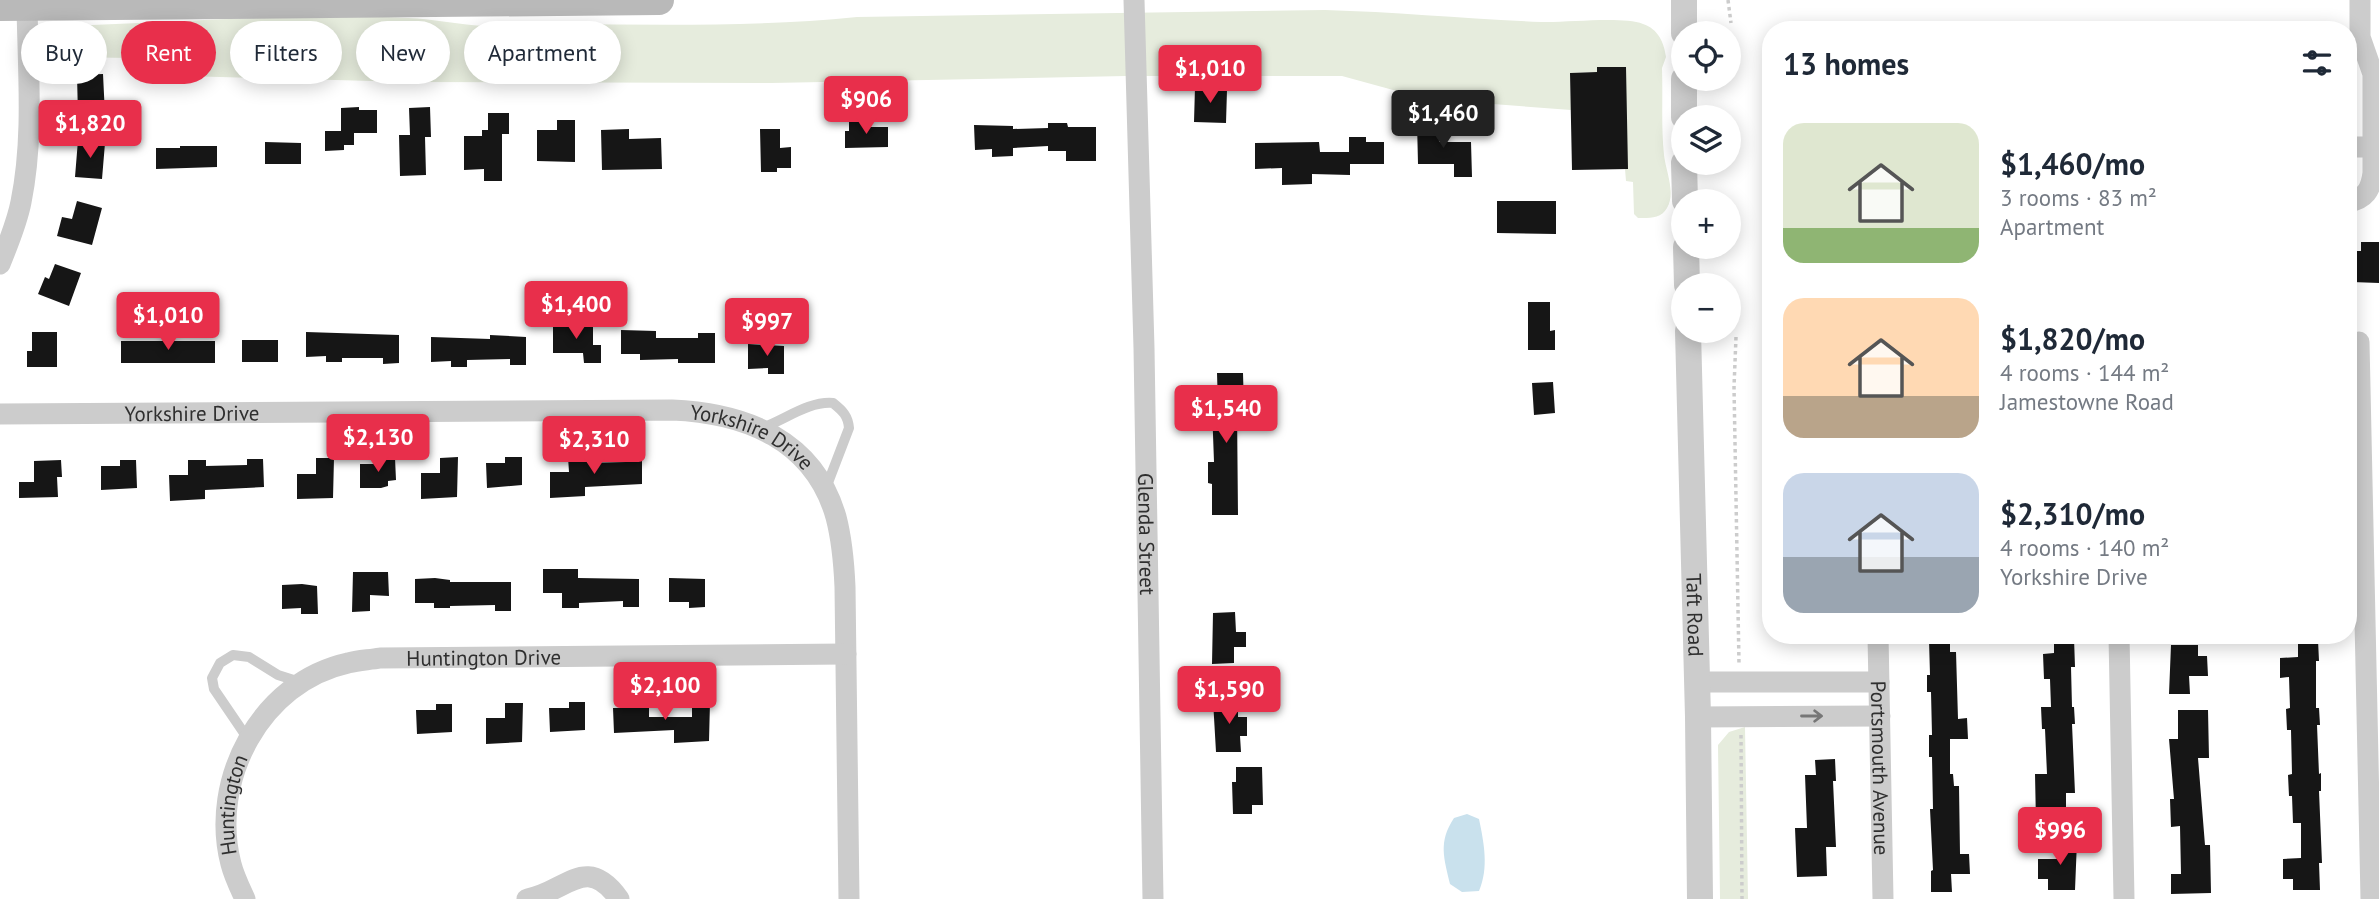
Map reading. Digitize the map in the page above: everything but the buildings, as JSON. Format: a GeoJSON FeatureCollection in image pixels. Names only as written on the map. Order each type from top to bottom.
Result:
{"type":"FeatureCollection","features":[{"type":"Feature","properties":{"kind":"main road"},"geometry":{"type":"LineString","coordinates":[[13,6],[659,0]]}},
{"type":"Feature","properties":{"kind":"street","name":"Glenda Street"},"geometry":{"type":"LineString","coordinates":[[1134,0],[1144,348],[1153,899]]}},
{"type":"Feature","properties":{"kind":"street"},"geometry":{"type":"LineString","coordinates":[[1684,0],[1684,21]]}},
{"type":"Feature","properties":{"kind":"street"},"geometry":{"type":"LineString","coordinates":[[2357,201],[2367,194],[2372,184],[2376,67],[2360,37],[2360,0]]}},
{"type":"Feature","properties":{"kind":"street"},"geometry":{"type":"LineString","coordinates":[[0,264],[17,218],[26,166],[29,118],[13,6]]}},
{"type":"Feature","properties":{"kind":"street"},"geometry":{"type":"LineString","coordinates":[[2357,147],[2373,147]]}},
{"type":"Feature","properties":{"kind":"street"},"geometry":{"type":"LineString","coordinates":[[2357,401],[2359,342]]}},
{"type":"Feature","properties":{"kind":"street","name":"Taft Road"},"geometry":{"type":"LineString","coordinates":[[1688,343],[1699,718],[1700,899]]}},
{"type":"Feature","properties":{"kind":"street","name":"Yorkshire Drive"},"geometry":{"type":"LineString","coordinates":[[0,414],[672,410],[706,412],[739,419],[761,428],[796,453],[820,480],[836,516],[842,549],[846,654],[849,899]]}},
{"type":"Feature","properties":{"kind":"street"},"geometry":{"type":"LineString","coordinates":[[2357,515],[2371,899]]}},
{"type":"Feature","properties":{"kind":"street","name":"Portsmouth Avenue"},"geometry":{"type":"LineString","coordinates":[[1878,644],[1883,899]]}},
{"type":"Feature","properties":{"kind":"street"},"geometry":{"type":"LineString","coordinates":[[2119,644],[2124,899]]}},
{"type":"Feature","properties":{"kind":"street","name":"Huntington Drive"},"geometry":{"type":"LineString","coordinates":[[265,713],[303,682],[346,663],[380,658],[846,654]]}},
{"type":"Feature","properties":{"kind":"street"},"geometry":{"type":"LineString","coordinates":[[1697,682],[1879,682]]}},
{"type":"Feature","properties":{"kind":"street","name":"Huntington"},"geometry":{"type":"LineString","coordinates":[[245,899],[231,864],[226,822],[232,782],[248,739],[265,713]]}},
{"type":"Feature","properties":{"kind":"street"},"geometry":{"type":"LineString","coordinates":[[1699,718],[1880,716]]}},
{"type":"Feature","properties":{"kind":"street"},"geometry":{"type":"LineString","coordinates":[[527,899],[539,897],[570,879],[584,875],[598,879],[611,888],[619,899]]}},
{"type":"Feature","properties":{"kind":"lane"},"geometry":{"type":"LineString","coordinates":[[761,428],[811,405],[834,403],[848,418],[849,428],[825,491]]}},
{"type":"Feature","properties":{"kind":"lane"},"geometry":{"type":"LineString","coordinates":[[248,739],[214,689],[212,678],[220,663],[233,655],[249,657],[278,675],[303,682]]}},
{"type":"Feature","properties":{"kind":"path"},"geometry":{"type":"LineString","coordinates":[[1728,0],[1731,21]]}},
{"type":"Feature","properties":{"kind":"path"},"geometry":{"type":"LineString","coordinates":[[1736,343],[1734,387],[1739,669]]}},
{"type":"Feature","properties":{"kind":"path"},"geometry":{"type":"LineString","coordinates":[[1741,729],[1742,899]]}},
{"type":"Feature","properties":{"kind":"green space"},"geometry":{"type":"Polygon","coordinates":[[[1325,10],[1541,22],[1622,20],[1643,24],[1653,29],[1659,37],[1666,57],[1662,68],[1662,123],[1664,155],[1671,189],[1670,202],[1661,214],[1654,217],[1638,218],[1634,214],[1633,182],[1626,181],[1625,169],[1625,67],[1597,67],[1597,72],[1570,73],[1571,110],[1426,99],[1342,76],[621,83],[621,24],[709,25],[857,17],[1325,10]]]}},
{"type":"Feature","properties":{"kind":"green space"},"geometry":{"type":"Polygon","coordinates":[[[324,17],[438,21],[356,21],[356,81],[342,80],[342,21],[230,21],[230,77],[216,77],[216,21],[190,21],[324,17]]]}},
{"type":"Feature","properties":{"kind":"green space"},"geometry":{"type":"Polygon","coordinates":[[[450,22],[464,24],[464,82],[450,82],[450,22]]]}},
{"type":"Feature","properties":{"kind":"green space"},"geometry":{"type":"Polygon","coordinates":[[[107,24],[121,24],[121,58],[107,58],[107,24]]]}},
{"type":"Feature","properties":{"kind":"green space"},"geometry":{"type":"Polygon","coordinates":[[[1745,727],[1748,899],[1720,899],[1718,745],[1729,732],[1745,727]]]}},
{"type":"Feature","properties":{"kind":"water"},"geometry":{"type":"Polygon","coordinates":[[[1467,814],[1479,819],[1485,864],[1479,891],[1462,892],[1450,884],[1444,858],[1444,843],[1454,818],[1467,814]]]}}]}
